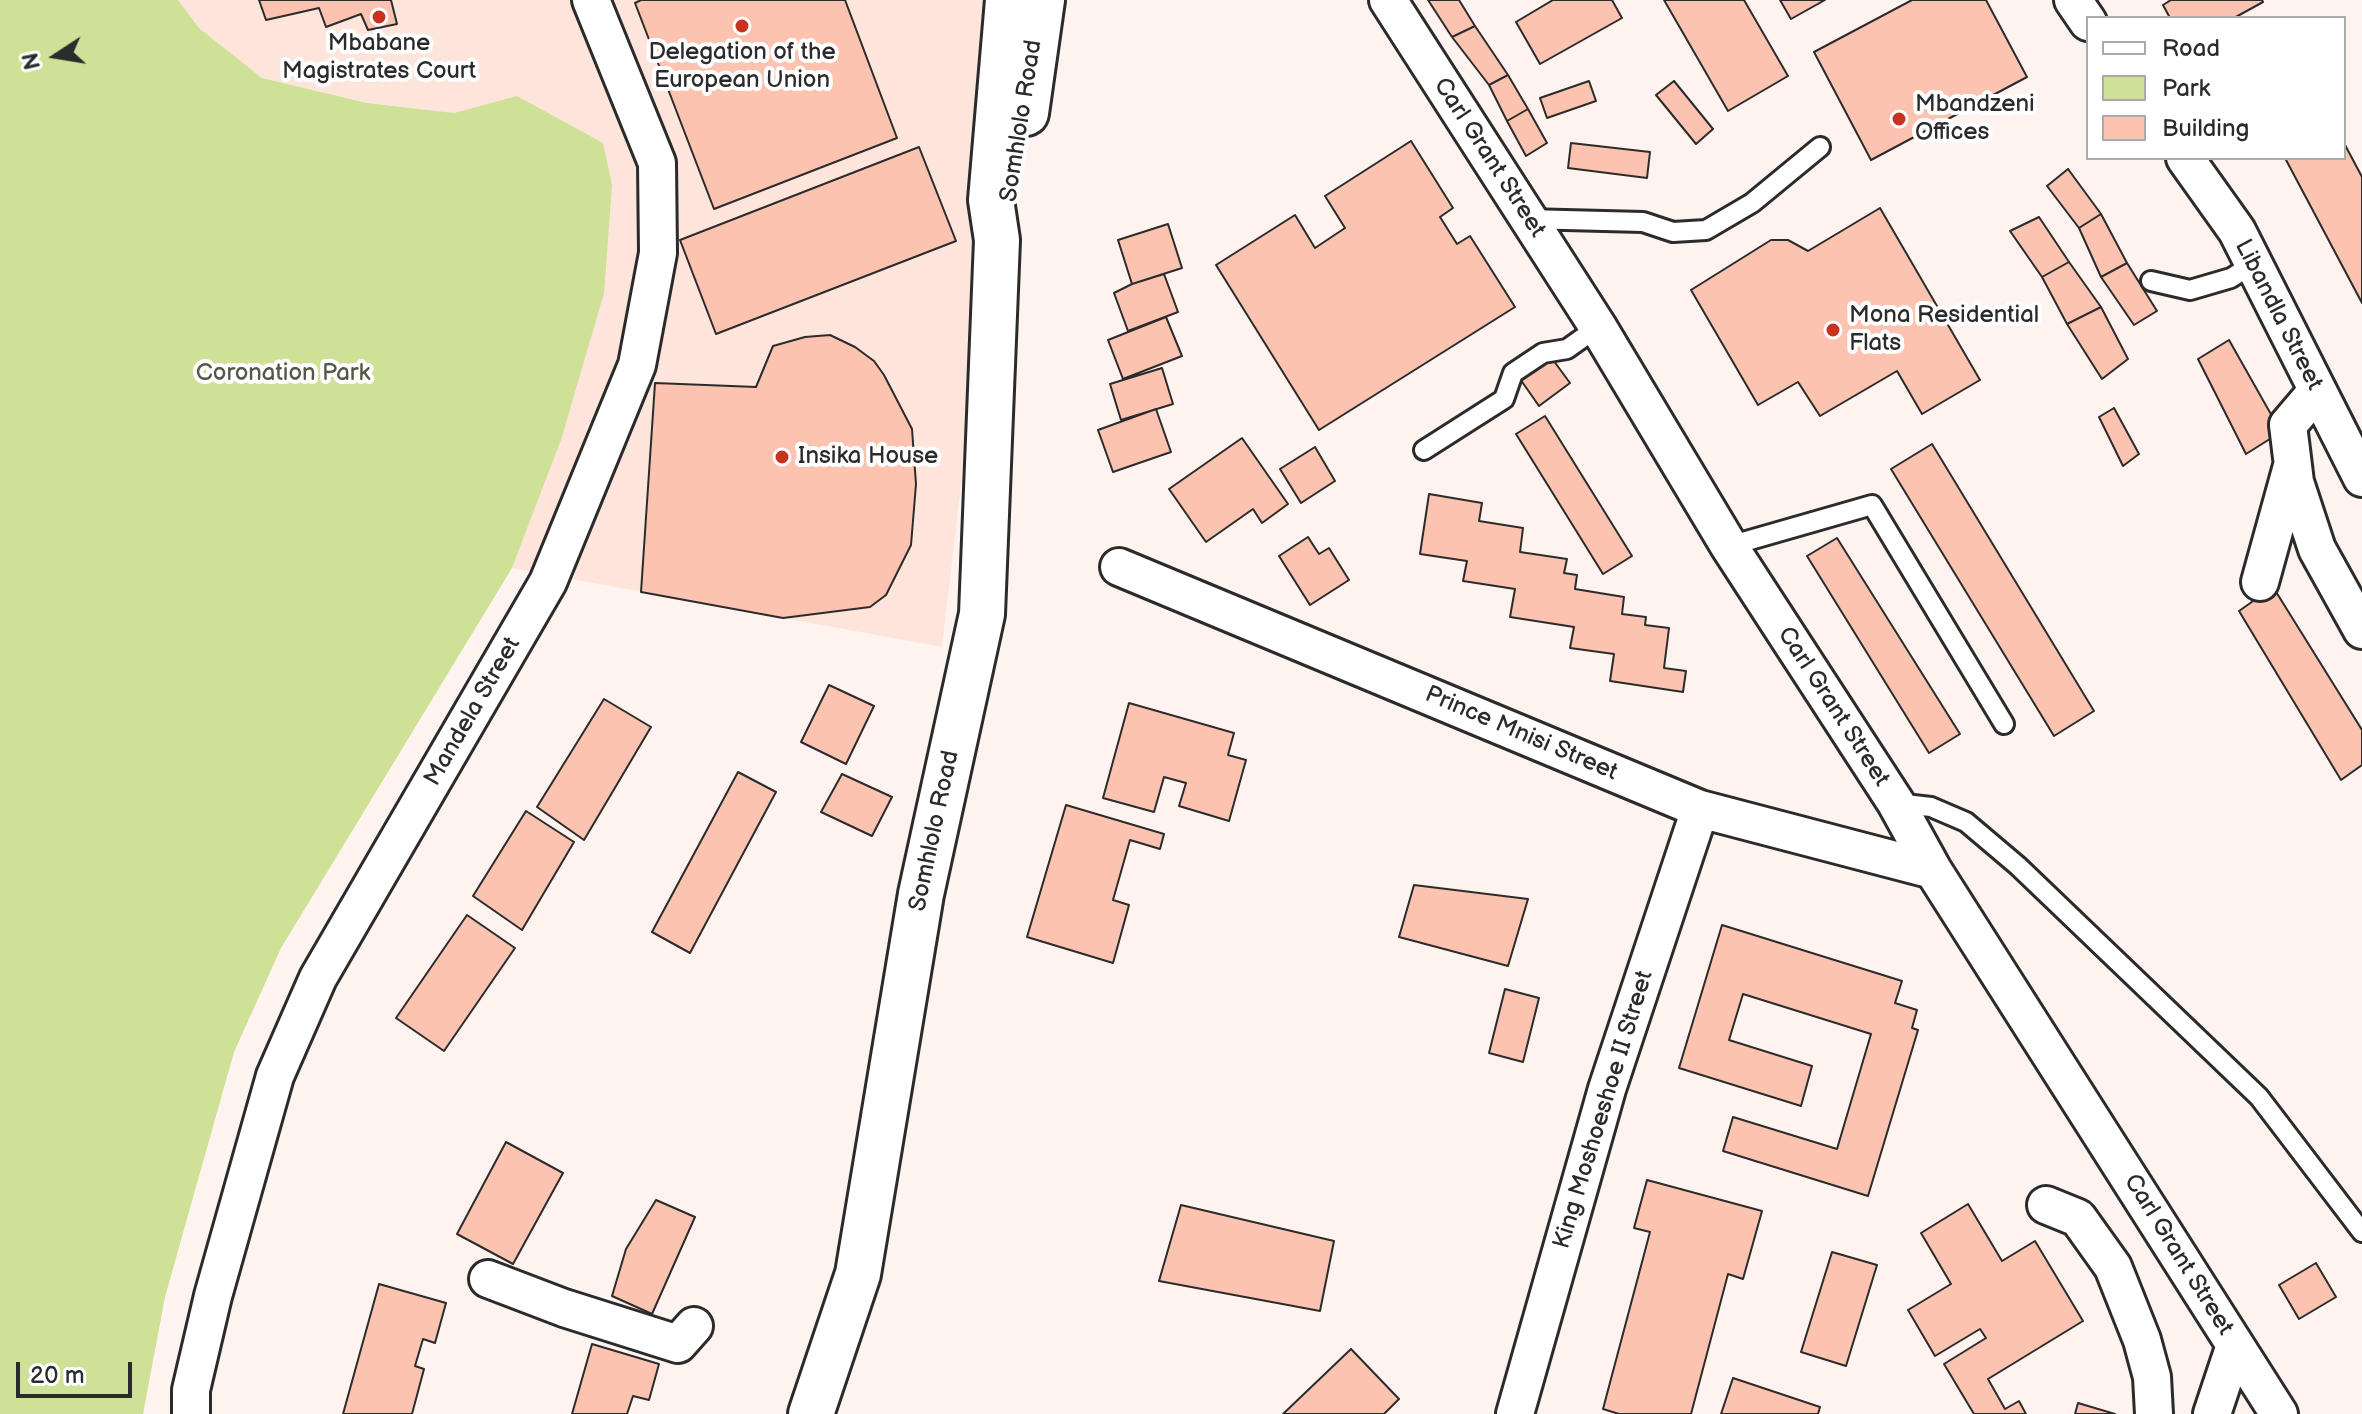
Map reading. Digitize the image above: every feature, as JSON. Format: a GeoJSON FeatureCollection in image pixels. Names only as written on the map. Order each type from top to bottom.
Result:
{"type":"FeatureCollection","features":[{"type":"Feature","properties":{"kind":"main road","name":"Somhlolo Road"},"geometry":{"type":"LineString","coordinates":[[811,1414],[858,1274],[921,894],[982,614],[997,240],[991,200],[1008,0]]}},
{"type":"Feature","properties":{"kind":"main road","name":"Somhlolo Road"},"geometry":{"type":"LineString","coordinates":[[997,240],[1011,203],[1019,163],[1042,0]]}},
{"type":"Feature","properties":{"kind":"street","name":"Mandela Street"},"geometry":{"type":"LineString","coordinates":[[191,1414],[191,1390],[213,1296],[275,1076],[318,978],[548,582],[637,365],[658,253],[657,163],[591,0]]}},
{"type":"Feature","properties":{"kind":"street","name":"Carl Grant Street"},"geometry":{"type":"LineString","coordinates":[[1388,0],[1598,327],[1729,546],[1896,803],[1933,870],[2279,1414]]}},
{"type":"Feature","properties":{"kind":"street"},"geometry":{"type":"LineString","coordinates":[[2073,0],[2086,19]]}},
{"type":"Feature","properties":{"kind":"street","name":"Libandla Street"},"geometry":{"type":"LineString","coordinates":[[2186,160],[2237,231],[2362,478]]}},
{"type":"Feature","properties":{"kind":"street"},"geometry":{"type":"LineString","coordinates":[[2317,391],[2288,425],[2295,482],[2317,549],[2362,630]]}},
{"type":"Feature","properties":{"kind":"street"},"geometry":{"type":"LineString","coordinates":[[2260,582],[2293,464]]}},
{"type":"Feature","properties":{"kind":"street","name":"Prince Mnisi Street"},"geometry":{"type":"LineString","coordinates":[[1119,567],[1700,809],[1933,870]]}},
{"type":"Feature","properties":{"kind":"street","name":"King Moshoeshoe II Street"},"geometry":{"type":"LineString","coordinates":[[1515,1414],[1607,1089],[1700,809]]}},
{"type":"Feature","properties":{"kind":"street"},"geometry":{"type":"LineString","coordinates":[[2046,1205],[2078,1218],[2113,1267],[2142,1340],[2152,1377],[2154,1414]]}},
{"type":"Feature","properties":{"kind":"street"},"geometry":{"type":"LineString","coordinates":[[488,1279],[564,1308],[678,1344],[694,1326]]}},
{"type":"Feature","properties":{"kind":"street"},"geometry":{"type":"LineString","coordinates":[[2212,1414],[2235,1345]]}},
{"type":"Feature","properties":{"kind":"lane"},"geometry":{"type":"LineString","coordinates":[[1526,219],[1643,222],[1673,232],[1706,230],[1752,203],[1820,147]]}},
{"type":"Feature","properties":{"kind":"lane"},"geometry":{"type":"LineString","coordinates":[[2151,281],[2190,290],[2231,278],[2253,264]]}},
{"type":"Feature","properties":{"kind":"lane"},"geometry":{"type":"LineString","coordinates":[[1424,450],[1504,399],[1513,373],[1543,353],[1567,349],[1598,327]]}},
{"type":"Feature","properties":{"kind":"lane"},"geometry":{"type":"LineString","coordinates":[[1729,546],[1872,505],[2004,724]]}},
{"type":"Feature","properties":{"kind":"lane"},"geometry":{"type":"LineString","coordinates":[[1896,803],[1931,807],[1966,822],[2018,866],[2259,1097],[2362,1232]]}},
{"type":"Feature","properties":{"kind":"shaded area"},"geometry":{"type":"Polygon","coordinates":[[[178,0],[1018,0],[942,647],[512,568],[561,440],[517,97],[454,113],[367,103],[262,78],[199,28],[178,0]]]}},
{"type":"Feature","properties":{"kind":"green space","name":"Coronation Park"},"geometry":{"type":"Polygon","coordinates":[[[0,0],[178,0],[199,28],[262,78],[367,103],[454,113],[517,96],[603,143],[612,185],[604,293],[561,440],[512,568],[281,948],[234,1052],[165,1297],[143,1414],[0,1414],[0,0]]]}},
{"type":"Feature","properties":{"kind":"building","name":"Mbabane Magistrates Court"},"geometry":{"type":"Polygon","coordinates":[[[259,0],[391,0],[397,24],[368,30],[361,14],[326,27],[319,8],[266,20],[259,0]]]}},
{"type":"Feature","properties":{"kind":"building"},"geometry":{"type":"Polygon","coordinates":[[[641,0],[845,0],[897,138],[714,209],[635,3],[641,0]]]}},
{"type":"Feature","properties":{"kind":"building"},"geometry":{"type":"Polygon","coordinates":[[[1428,0],[1459,0],[1475,26],[1452,37],[1428,0]]]}},
{"type":"Feature","properties":{"kind":"building"},"geometry":{"type":"Polygon","coordinates":[[[1553,0],[1612,0],[1622,18],[1540,64],[1516,22],[1553,0]]]}},
{"type":"Feature","properties":{"kind":"building"},"geometry":{"type":"Polygon","coordinates":[[[1664,0],[1744,0],[1788,76],[1728,111],[1664,0]]]}},
{"type":"Feature","properties":{"kind":"building"},"geometry":{"type":"Polygon","coordinates":[[[1780,0],[1825,0],[1791,19],[1780,0]]]}},
{"type":"Feature","properties":{"kind":"building","name":"Mbandzeni Offices"},"geometry":{"type":"Polygon","coordinates":[[[1912,0],[1986,0],[2027,77],[1871,160],[1814,52],[1912,0]]]}},
{"type":"Feature","properties":{"kind":"building"},"geometry":{"type":"Polygon","coordinates":[[[2171,0],[2263,2],[2238,16],[2169,16],[2163,5],[2171,0]]]}},
{"type":"Feature","properties":{"kind":"building"},"geometry":{"type":"Polygon","coordinates":[[[1475,26],[1508,75],[1489,85],[1452,37],[1475,26]]]}},
{"type":"Feature","properties":{"kind":"building"},"geometry":{"type":"Polygon","coordinates":[[[1508,75],[1528,109],[1507,121],[1489,85],[1508,75]]]}},
{"type":"Feature","properties":{"kind":"building"},"geometry":{"type":"Polygon","coordinates":[[[1589,81],[1596,101],[1547,118],[1540,98],[1589,81]]]}},
{"type":"Feature","properties":{"kind":"building"},"geometry":{"type":"Polygon","coordinates":[[[1674,81],[1713,129],[1696,144],[1656,95],[1674,81]]]}},
{"type":"Feature","properties":{"kind":"building"},"geometry":{"type":"Polygon","coordinates":[[[1528,109],[1547,143],[1526,156],[1507,121],[1528,109]]]}},
{"type":"Feature","properties":{"kind":"building"},"geometry":{"type":"Polygon","coordinates":[[[1411,141],[1453,208],[1440,217],[1457,244],[1470,236],[1515,307],[1319,430],[1216,265],[1295,215],[1315,248],[1345,228],[1325,196],[1411,141]]]}},
{"type":"Feature","properties":{"kind":"building"},"geometry":{"type":"Polygon","coordinates":[[[1571,143],[1650,152],[1647,178],[1568,168],[1571,143]]]}},
{"type":"Feature","properties":{"kind":"building"},"geometry":{"type":"Polygon","coordinates":[[[919,147],[956,241],[716,334],[680,240],[919,147]]]}},
{"type":"Feature","properties":{"kind":"building"},"geometry":{"type":"Polygon","coordinates":[[[2346,147],[2362,177],[2362,303],[2286,160],[2346,160],[2346,147]]]}},
{"type":"Feature","properties":{"kind":"building"},"geometry":{"type":"Polygon","coordinates":[[[2068,169],[2101,214],[2079,228],[2047,186],[2068,169]]]}},
{"type":"Feature","properties":{"kind":"building","name":"Mona Residential Flats"},"geometry":{"type":"Polygon","coordinates":[[[1880,208],[1980,380],[1922,414],[1897,371],[1820,416],[1798,382],[1758,405],[1691,290],[1771,240],[1788,240],[1808,251],[1880,208]]]}},
{"type":"Feature","properties":{"kind":"building"},"geometry":{"type":"Polygon","coordinates":[[[2101,214],[2127,263],[2101,277],[2079,228],[2101,214]]]}},
{"type":"Feature","properties":{"kind":"building"},"geometry":{"type":"Polygon","coordinates":[[[2039,217],[2069,262],[2042,277],[2010,231],[2039,217]]]}},
{"type":"Feature","properties":{"kind":"building"},"geometry":{"type":"Polygon","coordinates":[[[1168,224],[1182,268],[1132,284],[1118,240],[1168,224]]]}},
{"type":"Feature","properties":{"kind":"building"},"geometry":{"type":"Polygon","coordinates":[[[2069,262],[2101,307],[2067,324],[2042,277],[2069,262]]]}},
{"type":"Feature","properties":{"kind":"building"},"geometry":{"type":"Polygon","coordinates":[[[2127,263],[2157,311],[2134,325],[2101,277],[2127,263]]]}},
{"type":"Feature","properties":{"kind":"building"},"geometry":{"type":"Polygon","coordinates":[[[1164,274],[1178,312],[1128,331],[1114,293],[1164,274]]]}},
{"type":"Feature","properties":{"kind":"building"},"geometry":{"type":"Polygon","coordinates":[[[2101,307],[2128,359],[2102,379],[2067,324],[2101,307]]]}},
{"type":"Feature","properties":{"kind":"building"},"geometry":{"type":"Polygon","coordinates":[[[1166,317],[1182,356],[1123,379],[1108,340],[1166,317]]]}},
{"type":"Feature","properties":{"kind":"building","name":"Insika House"},"geometry":{"type":"Polygon","coordinates":[[[830,335],[874,361],[912,429],[916,484],[911,545],[886,595],[870,607],[783,618],[641,592],[655,383],[756,387],[773,346],[805,337],[830,335]]]}},
{"type":"Feature","properties":{"kind":"building"},"geometry":{"type":"Polygon","coordinates":[[[2229,340],[2281,432],[2246,454],[2198,359],[2229,340]]]}},
{"type":"Feature","properties":{"kind":"building"},"geometry":{"type":"Polygon","coordinates":[[[1548,353],[1570,383],[1539,406],[1518,376],[1548,353]]]}},
{"type":"Feature","properties":{"kind":"building"},"geometry":{"type":"Polygon","coordinates":[[[1162,368],[1173,404],[1121,420],[1110,384],[1162,368]]]}},
{"type":"Feature","properties":{"kind":"building"},"geometry":{"type":"Polygon","coordinates":[[[2114,408],[2139,454],[2123,466],[2099,417],[2114,408]]]}},
{"type":"Feature","properties":{"kind":"building"},"geometry":{"type":"Polygon","coordinates":[[[1156,409],[1171,452],[1113,472],[1098,430],[1156,409]]]}},
{"type":"Feature","properties":{"kind":"building"},"geometry":{"type":"Polygon","coordinates":[[[1545,416],[1632,556],[1603,574],[1516,434],[1545,416]]]}},
{"type":"Feature","properties":{"kind":"building"},"geometry":{"type":"Polygon","coordinates":[[[1242,438],[1288,504],[1262,523],[1253,509],[1206,542],[1169,489],[1242,438]]]}},
{"type":"Feature","properties":{"kind":"building"},"geometry":{"type":"Polygon","coordinates":[[[1932,444],[2094,711],[2054,736],[1891,469],[1932,444]]]}},
{"type":"Feature","properties":{"kind":"building"},"geometry":{"type":"Polygon","coordinates":[[[1315,447],[1335,481],[1301,503],[1280,469],[1315,447]]]}},
{"type":"Feature","properties":{"kind":"building"},"geometry":{"type":"Polygon","coordinates":[[[1429,494],[1482,503],[1479,521],[1523,528],[1520,552],[1567,559],[1564,573],[1577,575],[1575,589],[1624,597],[1622,614],[1646,617],[1645,625],[1669,628],[1664,668],[1686,671],[1683,692],[1610,681],[1614,654],[1570,648],[1574,627],[1510,617],[1515,589],[1463,581],[1467,561],[1420,554],[1429,494]]]}},
{"type":"Feature","properties":{"kind":"building"},"geometry":{"type":"Polygon","coordinates":[[[1308,537],[1319,554],[1329,548],[1349,580],[1310,605],[1279,556],[1308,537]]]}},
{"type":"Feature","properties":{"kind":"building"},"geometry":{"type":"Polygon","coordinates":[[[1837,538],[1960,734],[1929,753],[1807,556],[1837,538]]]}},
{"type":"Feature","properties":{"kind":"building"},"geometry":{"type":"Polygon","coordinates":[[[2273,587],[2362,730],[2362,765],[2341,780],[2239,611],[2273,587]]]}},
{"type":"Feature","properties":{"kind":"building"},"geometry":{"type":"Polygon","coordinates":[[[829,685],[874,706],[846,764],[801,742],[829,685]]]}},
{"type":"Feature","properties":{"kind":"building"},"geometry":{"type":"Polygon","coordinates":[[[604,699],[651,727],[584,840],[537,807],[604,699]]]}},
{"type":"Feature","properties":{"kind":"building"},"geometry":{"type":"Polygon","coordinates":[[[1129,703],[1234,733],[1228,755],[1246,760],[1229,821],[1179,806],[1186,783],[1164,777],[1154,812],[1103,798],[1129,703]]]}},
{"type":"Feature","properties":{"kind":"building"},"geometry":{"type":"Polygon","coordinates":[[[738,772],[776,792],[690,953],[652,932],[738,772]]]}},
{"type":"Feature","properties":{"kind":"building"},"geometry":{"type":"Polygon","coordinates":[[[842,774],[892,797],[872,836],[821,812],[842,774]]]}},
{"type":"Feature","properties":{"kind":"building"},"geometry":{"type":"Polygon","coordinates":[[[1066,805],[1164,834],[1160,849],[1130,840],[1113,900],[1129,905],[1113,963],[1027,937],[1066,805]]]}},
{"type":"Feature","properties":{"kind":"building"},"geometry":{"type":"Polygon","coordinates":[[[526,811],[574,842],[522,930],[473,896],[526,811]]]}},
{"type":"Feature","properties":{"kind":"building"},"geometry":{"type":"Polygon","coordinates":[[[1414,885],[1528,899],[1508,966],[1399,937],[1414,885]]]}},
{"type":"Feature","properties":{"kind":"building"},"geometry":{"type":"Polygon","coordinates":[[[467,915],[515,948],[444,1051],[396,1018],[467,915]]]}},
{"type":"Feature","properties":{"kind":"building"},"geometry":{"type":"Polygon","coordinates":[[[1722,925],[1902,981],[1895,1003],[1917,1010],[1912,1028],[1918,1030],[1868,1196],[1723,1151],[1733,1117],[1837,1149],[1871,1034],[1743,994],[1729,1040],[1812,1066],[1801,1106],[1679,1068],[1722,925]]]}},
{"type":"Feature","properties":{"kind":"building"},"geometry":{"type":"Polygon","coordinates":[[[1505,989],[1539,998],[1523,1062],[1489,1053],[1505,989]]]}},
{"type":"Feature","properties":{"kind":"building"},"geometry":{"type":"Polygon","coordinates":[[[506,1142],[563,1173],[513,1264],[457,1234],[506,1142]]]}},
{"type":"Feature","properties":{"kind":"building"},"geometry":{"type":"Polygon","coordinates":[[[1647,1180],[1762,1211],[1743,1279],[1728,1274],[1691,1414],[1619,1414],[1603,1409],[1650,1232],[1634,1228],[1647,1180]]]}},
{"type":"Feature","properties":{"kind":"building"},"geometry":{"type":"Polygon","coordinates":[[[656,1200],[695,1217],[652,1314],[612,1296],[626,1249],[656,1200]]]}},
{"type":"Feature","properties":{"kind":"building"},"geometry":{"type":"Polygon","coordinates":[[[1968,1204],[2002,1261],[2035,1241],[2083,1321],[1988,1379],[2005,1409],[2019,1401],[2026,1414],[1974,1414],[1944,1364],[1986,1338],[1980,1329],[1935,1356],[1908,1310],[1951,1284],[1921,1233],[1968,1204]]]}},
{"type":"Feature","properties":{"kind":"building"},"geometry":{"type":"Polygon","coordinates":[[[1181,1205],[1334,1241],[1320,1311],[1159,1281],[1181,1205]]]}},
{"type":"Feature","properties":{"kind":"building"},"geometry":{"type":"Polygon","coordinates":[[[1832,1252],[1877,1265],[1846,1366],[1801,1352],[1832,1252]]]}},
{"type":"Feature","properties":{"kind":"building"},"geometry":{"type":"Polygon","coordinates":[[[2316,1263],[2336,1297],[2299,1319],[2279,1285],[2316,1263]]]}},
{"type":"Feature","properties":{"kind":"building"},"geometry":{"type":"Polygon","coordinates":[[[379,1284],[446,1303],[435,1343],[423,1339],[415,1366],[424,1369],[412,1414],[343,1414],[379,1284]]]}},
{"type":"Feature","properties":{"kind":"building"},"geometry":{"type":"Polygon","coordinates":[[[592,1344],[659,1364],[649,1400],[633,1396],[627,1414],[572,1414],[592,1344]]]}},
{"type":"Feature","properties":{"kind":"building"},"geometry":{"type":"Polygon","coordinates":[[[1351,1349],[1399,1399],[1384,1414],[1283,1414],[1351,1349]]]}},
{"type":"Feature","properties":{"kind":"building"},"geometry":{"type":"Polygon","coordinates":[[[1733,1378],[1820,1407],[1818,1414],[1721,1414],[1733,1378]]]}},
{"type":"Feature","properties":{"kind":"building"},"geometry":{"type":"Polygon","coordinates":[[[2078,1403],[2115,1414],[2075,1414],[2078,1403]]]}},
{"type":"Feature","properties":{"kind":"place","name":"Mbabane Magistrates Court"},"geometry":{"type":"Point","coordinates":[379,17]}},
{"type":"Feature","properties":{"kind":"place","name":"Delegation of the European Union"},"geometry":{"type":"Point","coordinates":[742,26]}},
{"type":"Feature","properties":{"kind":"place","name":"Mbandzeni Offices"},"geometry":{"type":"Point","coordinates":[1899,119]}},
{"type":"Feature","properties":{"kind":"place","name":"Mona Residential Flats"},"geometry":{"type":"Point","coordinates":[1833,330]}},
{"type":"Feature","properties":{"kind":"place","name":"Insika House"},"geometry":{"type":"Point","coordinates":[782,457]}}]}
